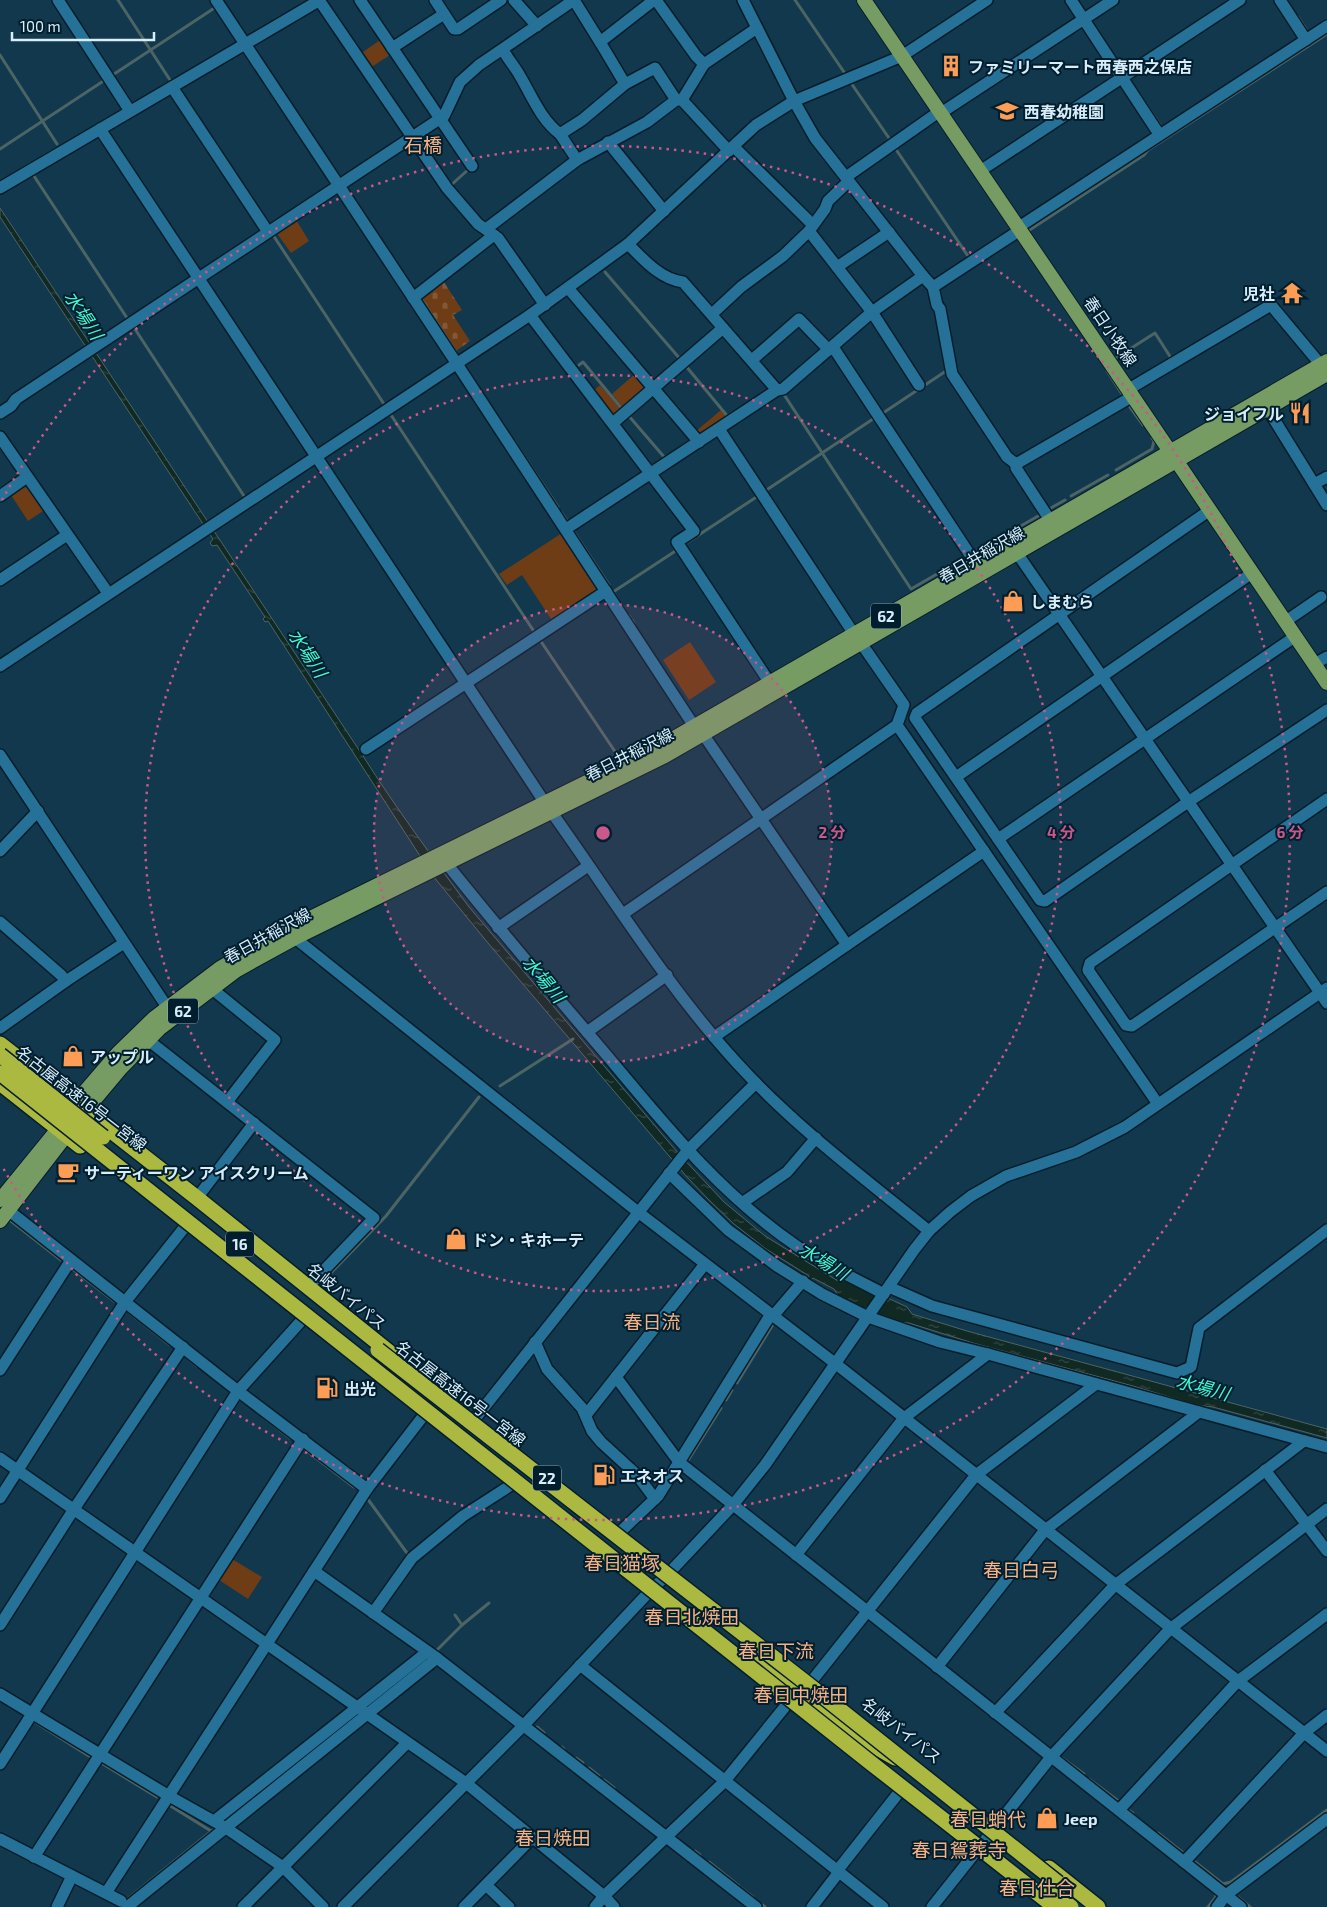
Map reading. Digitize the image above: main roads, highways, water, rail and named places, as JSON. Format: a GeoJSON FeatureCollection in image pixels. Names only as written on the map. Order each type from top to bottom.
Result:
{"type":"FeatureCollection","features":[{"type":"Feature","properties":{"kind":"highway","name":"名岐バイパス"},"geometry":{"type":"LineString","coordinates":[[0,1044],[308,1286],[474,1420],[995,1827]]}},
{"type":"Feature","properties":{"kind":"highway","name":"名古屋高速16号一宮線"},"geometry":{"type":"LineString","coordinates":[[0,1054],[400,1368],[805,1682],[1088,1907]]}},
{"type":"Feature","properties":{"kind":"highway","name":"名古屋高速16号一宮線"},"geometry":{"type":"LineString","coordinates":[[0,1073],[871,1763],[1056,1907]]}},
{"type":"Feature","properties":{"kind":"highway","name":"22"},"geometry":{"type":"LineString","coordinates":[[0,1083],[1048,1907]]}},
{"type":"Feature","properties":{"kind":"highway"},"geometry":{"type":"LineString","coordinates":[[400,1368],[432,1402],[853,1734],[920,1772],[1043,1862],[1098,1907]]}},
{"type":"Feature","properties":{"kind":"highway"},"geometry":{"type":"LineString","coordinates":[[871,1763],[895,1770],[1071,1907]]}},
{"type":"Feature","properties":{"kind":"main road","name":"春日小牧線"},"geometry":{"type":"LineString","coordinates":[[864,0],[1327,682]]}},
{"type":"Feature","properties":{"kind":"main road","name":"春日井稲沢線"},"geometry":{"type":"LineString","coordinates":[[3,1210],[62,1132],[118,1053],[142,1028],[167,1007],[220,968],[286,930],[442,862],[549,808],[622,766],[699,730],[858,638],[1050,520],[1267,408],[1325,366]]}},
{"type":"Feature","properties":{"kind":"main road","name":"春日井稲沢線"},"geometry":{"type":"LineString","coordinates":[[699,730],[770,683],[1017,553],[1325,366]]}},
{"type":"Feature","properties":{"kind":"main road","name":"春日井稲沢線"},"geometry":{"type":"LineString","coordinates":[[80,1107],[159,1029],[236,970],[422,870]]}},
{"type":"Feature","properties":{"kind":"water"},"geometry":{"type":"Polygon","coordinates":[[[0,208],[361,753],[364,751],[366,755],[363,756],[442,870],[469,907],[678,1153],[724,1202],[765,1236],[838,1281],[849,1280],[907,1307],[912,1314],[967,1331],[1327,1429],[1327,1438],[1213,1407],[1196,1405],[973,1343],[909,1323],[895,1322],[839,1297],[834,1289],[813,1278],[811,1280],[808,1279],[809,1276],[766,1249],[734,1224],[687,1177],[433,876],[268,621],[265,622],[263,619],[265,617],[217,545],[212,546],[210,543],[213,539],[0,217],[0,208]]]}},
{"type":"Feature","properties":{"kind":"waterway"},"geometry":{"type":"LineString","coordinates":[[118,0],[170,80]]}},
{"type":"Feature","properties":{"kind":"waterway"},"geometry":{"type":"LineString","coordinates":[[795,0],[846,75]]}},
{"type":"Feature","properties":{"kind":"waterway"},"geometry":{"type":"LineString","coordinates":[[0,149],[216,7]]}},
{"type":"Feature","properties":{"kind":"waterway"},"geometry":{"type":"LineString","coordinates":[[1298,17],[1306,29]]}},
{"type":"Feature","properties":{"kind":"waterway"},"geometry":{"type":"LineString","coordinates":[[1028,231],[1144,155],[1148,150],[1327,34]]}},
{"type":"Feature","properties":{"kind":"waterway"},"geometry":{"type":"LineString","coordinates":[[0,55],[57,144]]}},
{"type":"Feature","properties":{"kind":"waterway"},"geometry":{"type":"LineString","coordinates":[[851,83],[891,141]]}},
{"type":"Feature","properties":{"kind":"waterway"},"geometry":{"type":"LineString","coordinates":[[1137,91],[1160,125]]}},
{"type":"Feature","properties":{"kind":"waterway"},"geometry":{"type":"LineString","coordinates":[[895,148],[970,259]]}},
{"type":"Feature","properties":{"kind":"waterway"},"geometry":{"type":"LineString","coordinates":[[450,186],[470,168]]}},
{"type":"Feature","properties":{"kind":"waterway"},"geometry":{"type":"LineString","coordinates":[[34,176],[129,321]]}},
{"type":"Feature","properties":{"kind":"waterway"},"geometry":{"type":"LineString","coordinates":[[273,235],[384,404]]}},
{"type":"Feature","properties":{"kind":"waterway"},"geometry":{"type":"LineString","coordinates":[[605,272],[681,360]]}},
{"type":"Feature","properties":{"kind":"waterway"},"geometry":{"type":"LineString","coordinates":[[420,297],[456,352]]}},
{"type":"Feature","properties":{"kind":"waterway"},"geometry":{"type":"LineString","coordinates":[[133,326],[244,496]]}},
{"type":"Feature","properties":{"kind":"waterway"},"geometry":{"type":"LineString","coordinates":[[1114,359],[1155,333],[1171,358]]}},
{"type":"Feature","properties":{"kind":"waterway"},"geometry":{"type":"LineString","coordinates":[[579,365],[583,362],[623,410]]}},
{"type":"Feature","properties":{"kind":"waterway"},"geometry":{"type":"LineString","coordinates":[[685,365],[729,418]]}},
{"type":"Feature","properties":{"kind":"waterway"},"geometry":{"type":"LineString","coordinates":[[883,413],[946,371],[946,368]]}},
{"type":"Feature","properties":{"kind":"waterway"},"geometry":{"type":"LineString","coordinates":[[1107,371],[1122,394]]}},
{"type":"Feature","properties":{"kind":"waterway"},"geometry":{"type":"LineString","coordinates":[[783,393],[911,589],[963,559]]}},
{"type":"Feature","properties":{"kind":"waterway"},"geometry":{"type":"LineString","coordinates":[[1130,407],[1143,425]]}},
{"type":"Feature","properties":{"kind":"waterway"},"geometry":{"type":"LineString","coordinates":[[391,415],[535,633]]}},
{"type":"Feature","properties":{"kind":"waterway"},"geometry":{"type":"LineString","coordinates":[[628,415],[665,458]]}},
{"type":"Feature","properties":{"kind":"waterway"},"geometry":{"type":"LineString","coordinates":[[768,489],[873,419]]}},
{"type":"Feature","properties":{"kind":"waterway"},"geometry":{"type":"LineString","coordinates":[[510,435],[558,507]]}},
{"type":"Feature","properties":{"kind":"waterway"},"geometry":{"type":"LineString","coordinates":[[1116,470],[1152,449],[1154,441],[1152,438]]}},
{"type":"Feature","properties":{"kind":"waterway"},"geometry":{"type":"LineString","coordinates":[[1071,496],[1108,475]]}},
{"type":"Feature","properties":{"kind":"waterway"},"geometry":{"type":"LineString","coordinates":[[685,544],[758,496]]}},
{"type":"Feature","properties":{"kind":"waterway"},"geometry":{"type":"LineString","coordinates":[[1049,509],[1065,500]]}},
{"type":"Feature","properties":{"kind":"waterway"},"geometry":{"type":"LineString","coordinates":[[561,512],[567,521]]}},
{"type":"Feature","properties":{"kind":"waterway"},"geometry":{"type":"LineString","coordinates":[[1003,536],[1040,515],[1039,513]]}},
{"type":"Feature","properties":{"kind":"waterway"},"geometry":{"type":"LineString","coordinates":[[574,532],[609,585]]}},
{"type":"Feature","properties":{"kind":"waterway"},"geometry":{"type":"LineString","coordinates":[[977,551],[997,539]]}},
{"type":"Feature","properties":{"kind":"waterway"},"geometry":{"type":"LineString","coordinates":[[625,611],[613,592],[677,550]]}},
{"type":"Feature","properties":{"kind":"waterway"},"geometry":{"type":"LineString","coordinates":[[632,620],[634,624]]}},
{"type":"Feature","properties":{"kind":"waterway"},"geometry":{"type":"LineString","coordinates":[[540,640],[618,756]]}},
{"type":"Feature","properties":{"kind":"waterway"},"geometry":{"type":"LineString","coordinates":[[500,1086],[573,1039]]}},
{"type":"Feature","properties":{"kind":"waterway"},"geometry":{"type":"LineString","coordinates":[[326,1278],[386,1216],[479,1097]]}},
{"type":"Feature","properties":{"kind":"waterway"},"geometry":{"type":"LineString","coordinates":[[11,1221],[61,1260]]}},
{"type":"Feature","properties":{"kind":"waterway"},"geometry":{"type":"LineString","coordinates":[[74,1270],[114,1301]]}},
{"type":"Feature","properties":{"kind":"waterway"},"geometry":{"type":"LineString","coordinates":[[130,1313],[170,1345]]}},
{"type":"Feature","properties":{"kind":"waterway"},"geometry":{"type":"LineString","coordinates":[[737,1383],[772,1326]]}},
{"type":"Feature","properties":{"kind":"waterway"},"geometry":{"type":"LineString","coordinates":[[186,1357],[197,1366]]}},
{"type":"Feature","properties":{"kind":"waterway"},"geometry":{"type":"LineString","coordinates":[[726,1400],[732,1390]]}},
{"type":"Feature","properties":{"kind":"waterway"},"geometry":{"type":"LineString","coordinates":[[687,1462],[721,1408]]}},
{"type":"Feature","properties":{"kind":"waterway"},"geometry":{"type":"LineString","coordinates":[[262,1416],[290,1438]]}},
{"type":"Feature","properties":{"kind":"waterway"},"geometry":{"type":"LineString","coordinates":[[307,1451],[354,1487]]}},
{"type":"Feature","properties":{"kind":"waterway"},"geometry":{"type":"LineString","coordinates":[[661,1500],[680,1472]]}},
{"type":"Feature","properties":{"kind":"waterway"},"geometry":{"type":"LineString","coordinates":[[367,1498],[407,1553]]}},
{"type":"Feature","properties":{"kind":"waterway"},"geometry":{"type":"LineString","coordinates":[[435,1652],[462,1625],[489,1603]]}},
{"type":"Feature","properties":{"kind":"waterway"},"geometry":{"type":"LineString","coordinates":[[455,1615],[462,1625]]}},
{"type":"Feature","properties":{"kind":"waterway"},"geometry":{"type":"LineString","coordinates":[[365,1708],[386,1692]]}},
{"type":"Feature","properties":{"kind":"waterway"},"geometry":{"type":"LineString","coordinates":[[225,1821],[358,1714]]}},
{"type":"Feature","properties":{"kind":"waterway"},"geometry":{"type":"LineString","coordinates":[[35,1722],[89,1756]]}},
{"type":"Feature","properties":{"kind":"waterway"},"geometry":{"type":"LineString","coordinates":[[537,1727],[544,1733]]}},
{"type":"Feature","properties":{"kind":"waterway"},"geometry":{"type":"LineString","coordinates":[[576,1758],[583,1763]]}},
{"type":"Feature","properties":{"kind":"waterway"},"geometry":{"type":"LineString","coordinates":[[1062,1758],[1084,1774]]}},
{"type":"Feature","properties":{"kind":"waterway"},"geometry":{"type":"LineString","coordinates":[[103,1764],[157,1797]]}},
{"type":"Feature","properties":{"kind":"waterway"},"geometry":{"type":"LineString","coordinates":[[589,1768],[599,1776]]}},
{"type":"Feature","properties":{"kind":"waterway"},"geometry":{"type":"LineString","coordinates":[[1089,1779],[1117,1800]]}},
{"type":"Feature","properties":{"kind":"waterway"},"geometry":{"type":"LineString","coordinates":[[604,1780],[614,1788]]}},
{"type":"Feature","properties":{"kind":"waterway"},"geometry":{"type":"LineString","coordinates":[[169,1805],[211,1831]]}},
{"type":"Feature","properties":{"kind":"waterway"},"geometry":{"type":"LineString","coordinates":[[1195,1862],[1223,1884],[1231,1882],[1327,1810]]}},
{"type":"Feature","properties":{"kind":"waterway"},"geometry":{"type":"LineString","coordinates":[[124,1902],[213,1830]]}},
{"type":"Feature","properties":{"kind":"waterway"},"geometry":{"type":"LineString","coordinates":[[1158,1833],[1182,1852]]}},
{"type":"Feature","properties":{"kind":"waterway"},"geometry":{"type":"LineString","coordinates":[[695,1851],[700,1855]]}},
{"type":"Feature","properties":{"kind":"waterway"},"geometry":{"type":"LineString","coordinates":[[709,1862],[739,1886]]}},
{"type":"Feature","properties":{"kind":"waterway"},"geometry":{"type":"LineString","coordinates":[[741,1888],[753,1897]]}},
{"type":"Feature","properties":{"kind":"waterway"},"geometry":{"type":"LineString","coordinates":[[1208,1907],[1216,1897],[1215,1892]]}},
{"type":"Feature","properties":{"kind":"waterway"},"geometry":{"type":"LineString","coordinates":[[1238,1897],[1250,1907]]}},
{"type":"Feature","properties":{"kind":"place","name":"ファミリーマート西春西之保店"},"geometry":{"type":"Point","coordinates":[951,66]}},
{"type":"Feature","properties":{"kind":"place","name":"西春幼稚園"},"geometry":{"type":"Point","coordinates":[1007,111]}},
{"type":"Feature","properties":{"kind":"place","name":"児社"},"geometry":{"type":"Point","coordinates":[1292,293]}},
{"type":"Feature","properties":{"kind":"place","name":"ジョイフル"},"geometry":{"type":"Point","coordinates":[1300,413]}},
{"type":"Feature","properties":{"kind":"place","name":"しまむら"},"geometry":{"type":"Point","coordinates":[1013,601]}},
{"type":"Feature","properties":{"kind":"place","name":"アップル"},"geometry":{"type":"Point","coordinates":[73,1056]}},
{"type":"Feature","properties":{"kind":"place","name":"サーティーワン アイスクリーム"},"geometry":{"type":"Point","coordinates":[68,1172]}},
{"type":"Feature","properties":{"kind":"place","name":"ドン・キホーテ"},"geometry":{"type":"Point","coordinates":[456,1239]}},
{"type":"Feature","properties":{"kind":"place","name":"出光"},"geometry":{"type":"Point","coordinates":[327,1388]}},
{"type":"Feature","properties":{"kind":"place","name":"エネオス"},"geometry":{"type":"Point","coordinates":[604,1475]}},
{"type":"Feature","properties":{"kind":"place","name":"Jeep"},"geometry":{"type":"Point","coordinates":[1047,1818]}},
{"type":"Feature","properties":{"kind":"district","name":"石橋"},"geometry":{"type":"Point","coordinates":[423,144]}},
{"type":"Feature","properties":{"kind":"district","name":"春日流"},"geometry":{"type":"Point","coordinates":[652,1321]}},
{"type":"Feature","properties":{"kind":"district","name":"春日猫塚"},"geometry":{"type":"Point","coordinates":[622,1562]}},
{"type":"Feature","properties":{"kind":"district","name":"春日白弓"},"geometry":{"type":"Point","coordinates":[1021,1569]}},
{"type":"Feature","properties":{"kind":"district","name":"春日北焼田"},"geometry":{"type":"Point","coordinates":[692,1616]}},
{"type":"Feature","properties":{"kind":"district","name":"春日下流"},"geometry":{"type":"Point","coordinates":[776,1650]}},
{"type":"Feature","properties":{"kind":"district","name":"春日中焼田"},"geometry":{"type":"Point","coordinates":[801,1694]}},
{"type":"Feature","properties":{"kind":"district","name":"春日蛸代"},"geometry":{"type":"Point","coordinates":[988,1818]}},
{"type":"Feature","properties":{"kind":"district","name":"春日焼田"},"geometry":{"type":"Point","coordinates":[553,1837]}},
{"type":"Feature","properties":{"kind":"district","name":"春日鴛葬寺"},"geometry":{"type":"Point","coordinates":[959,1849]}},
{"type":"Feature","properties":{"kind":"district","name":"春日仕合"},"geometry":{"type":"Point","coordinates":[1037,1887]}},
{"type":"Feature","properties":{"kind":"water label","name":"水場川"},"geometry":{"type":"Point","coordinates":[84,315]}},
{"type":"Feature","properties":{"kind":"water label","name":"水場川"},"geometry":{"type":"Point","coordinates":[308,653]}},
{"type":"Feature","properties":{"kind":"water label","name":"水場川"},"geometry":{"type":"Point","coordinates":[544,979]}},
{"type":"Feature","properties":{"kind":"water label","name":"水場川"},"geometry":{"type":"Point","coordinates":[824,1261]}},
{"type":"Feature","properties":{"kind":"water label","name":"水場川"},"geometry":{"type":"Point","coordinates":[1203,1387]}}]}
